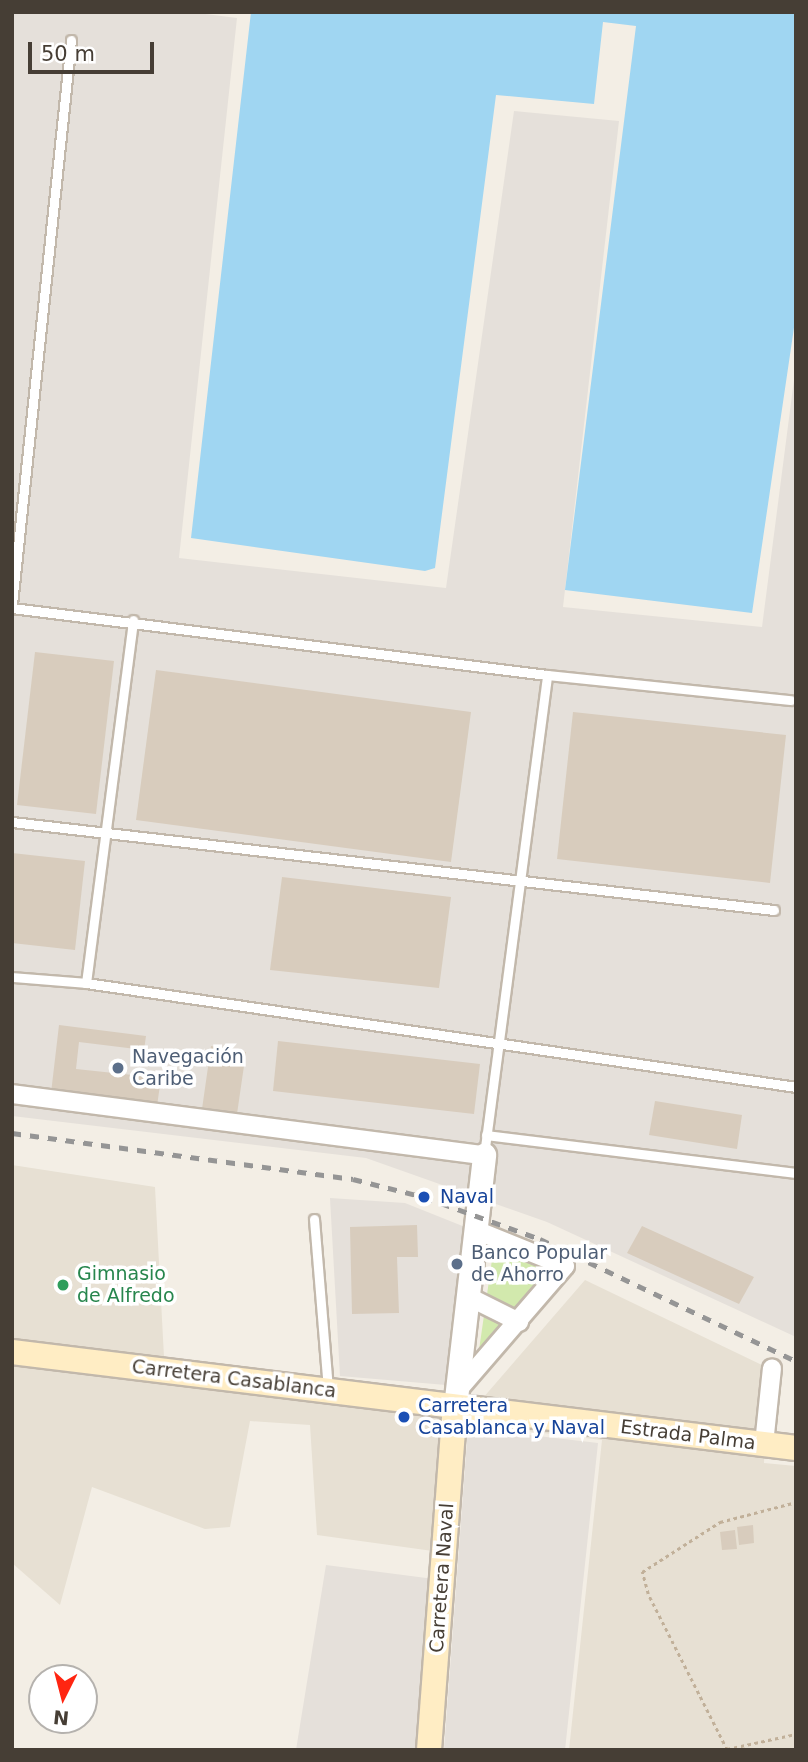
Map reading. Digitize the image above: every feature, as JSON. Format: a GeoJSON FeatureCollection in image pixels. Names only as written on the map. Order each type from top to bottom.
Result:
{"type":"FeatureCollection","features":[{"type":"Feature","properties":{"kind":"main road","name":"Carretera Casablanca"},"geometry":{"type":"LineString","coordinates":[[12,1352],[328,1390],[456,1399]]}},
{"type":"Feature","properties":{"kind":"main road","name":"Estrada Palma"},"geometry":{"type":"LineString","coordinates":[[456,1399],[796,1448]]}},
{"type":"Feature","properties":{"kind":"main road","name":"Carretera Naval"},"geometry":{"type":"LineString","coordinates":[[429,1750],[456,1399]]}},
{"type":"Feature","properties":{"kind":"street"},"geometry":{"type":"LineString","coordinates":[[12,1094],[485,1145],[478,1231],[456,1399]]}},
{"type":"Feature","properties":{"kind":"street"},"geometry":{"type":"LineString","coordinates":[[456,1399],[565,1266],[478,1231]]}},
{"type":"Feature","properties":{"kind":"street"},"geometry":{"type":"LineString","coordinates":[[469,1297],[519,1322]]}},
{"type":"Feature","properties":{"kind":"street"},"geometry":{"type":"LineString","coordinates":[[764,1444],[772,1368]]}},
{"type":"Feature","properties":{"kind":"lane"},"geometry":{"type":"LineString","coordinates":[[71,40],[16,534],[12,606],[547,675],[791,700]]}},
{"type":"Feature","properties":{"kind":"lane"},"geometry":{"type":"LineString","coordinates":[[86,984],[108,833],[133,620]]}},
{"type":"Feature","properties":{"kind":"lane"},"geometry":{"type":"LineString","coordinates":[[547,675],[518,878],[485,1145],[796,1172]]}},
{"type":"Feature","properties":{"kind":"lane"},"geometry":{"type":"LineString","coordinates":[[12,822],[518,878],[774,910]]}},
{"type":"Feature","properties":{"kind":"lane"},"geometry":{"type":"LineString","coordinates":[[12,977],[86,984],[796,1087]]}},
{"type":"Feature","properties":{"kind":"lane"},"geometry":{"type":"LineString","coordinates":[[314,1219],[328,1390]]}},
{"type":"Feature","properties":{"kind":"path"},"geometry":{"type":"LineString","coordinates":[[796,1502],[720,1522],[642,1572],[648,1594],[727,1749],[796,1734]]}},
{"type":"Feature","properties":{"kind":"shaded area"},"geometry":{"type":"Polygon","coordinates":[[[12,12],[190,12],[237,18],[179,558],[446,588],[514,111],[619,121],[563,607],[762,627],[796,364],[796,1337],[547,1222],[366,1158],[12,1116],[12,12]]]}},
{"type":"Feature","properties":{"kind":"shaded area"},"geometry":{"type":"Polygon","coordinates":[[[12,1165],[155,1187],[164,1357],[476,1406],[585,1280],[768,1368],[764,1463],[796,1466],[796,1750],[569,1750],[602,1440],[452,1422],[440,1552],[317,1535],[310,1425],[250,1421],[230,1527],[205,1529],[92,1487],[60,1605],[12,1563],[12,1165]]]}},
{"type":"Feature","properties":{"kind":"shaded area"},"geometry":{"type":"Polygon","coordinates":[[[330,1198],[405,1203],[465,1227],[446,1385],[340,1376],[330,1198]]]}},
{"type":"Feature","properties":{"kind":"shaded area"},"geometry":{"type":"Polygon","coordinates":[[[468,1428],[598,1443],[565,1750],[444,1750],[468,1428]]]}},
{"type":"Feature","properties":{"kind":"shaded area"},"geometry":{"type":"Polygon","coordinates":[[[326,1565],[434,1579],[418,1750],[296,1750],[326,1565]]]}},
{"type":"Feature","properties":{"kind":"green space"},"geometry":{"type":"Polygon","coordinates":[[[494,1246],[549,1269],[478,1357],[494,1246]]]}},
{"type":"Feature","properties":{"kind":"water"},"geometry":{"type":"Polygon","coordinates":[[[251,12],[796,12],[796,314],[752,613],[565,590],[636,26],[603,22],[594,104],[496,95],[435,568],[425,571],[191,538],[251,12]]]}},
{"type":"Feature","properties":{"kind":"building"},"geometry":{"type":"Polygon","coordinates":[[[35,652],[114,661],[96,814],[17,805],[35,652]]]}},
{"type":"Feature","properties":{"kind":"building"},"geometry":{"type":"Polygon","coordinates":[[[156,670],[471,712],[451,862],[136,820],[156,670]]]}},
{"type":"Feature","properties":{"kind":"building"},"geometry":{"type":"Polygon","coordinates":[[[573,712],[786,735],[770,883],[557,859],[573,712]]]}},
{"type":"Feature","properties":{"kind":"building"},"geometry":{"type":"Polygon","coordinates":[[[12,853],[85,861],[75,950],[12,943],[12,853]]]}},
{"type":"Feature","properties":{"kind":"building"},"geometry":{"type":"Polygon","coordinates":[[[282,877],[451,897],[439,988],[270,970],[282,877]]]}},
{"type":"Feature","properties":{"kind":"building"},"geometry":{"type":"Polygon","coordinates":[[[59,1025],[146,1036],[144,1050],[79,1042],[76,1069],[161,1078],[157,1106],[51,1093],[59,1025]]]}},
{"type":"Feature","properties":{"kind":"building"},"geometry":{"type":"Polygon","coordinates":[[[278,1041],[480,1064],[474,1114],[273,1091],[278,1041]]]}},
{"type":"Feature","properties":{"kind":"building"},"geometry":{"type":"Polygon","coordinates":[[[211,1046],[246,1052],[237,1114],[202,1109],[211,1046]]]}},
{"type":"Feature","properties":{"kind":"building"},"geometry":{"type":"Polygon","coordinates":[[[655,1101],[742,1115],[737,1149],[649,1135],[655,1101]]]}},
{"type":"Feature","properties":{"kind":"building"},"geometry":{"type":"Polygon","coordinates":[[[417,1225],[418,1257],[397,1257],[399,1313],[352,1314],[350,1227],[417,1225]]]}},
{"type":"Feature","properties":{"kind":"building"},"geometry":{"type":"Polygon","coordinates":[[[642,1226],[754,1277],[739,1304],[627,1253],[642,1226]]]}},
{"type":"Feature","properties":{"kind":"building"},"geometry":{"type":"Polygon","coordinates":[[[753,1525],[754,1543],[739,1545],[737,1527],[753,1525]]]}},
{"type":"Feature","properties":{"kind":"building"},"geometry":{"type":"Polygon","coordinates":[[[735,1530],[737,1549],[722,1550],[720,1532],[735,1530]]]}},
{"type":"Feature","properties":{"kind":"railway"},"geometry":{"type":"LineString","coordinates":[[12,1133],[353,1179],[424,1197],[540,1239],[796,1361]]}},
{"type":"Feature","properties":{"kind":"place","name":"Navegación Caribe"},"geometry":{"type":"Point","coordinates":[118,1068]}},
{"type":"Feature","properties":{"kind":"place","name":"Naval"},"geometry":{"type":"Point","coordinates":[424,1197]}},
{"type":"Feature","properties":{"kind":"place","name":"Banco Popular de Ahorro"},"geometry":{"type":"Point","coordinates":[457,1264]}},
{"type":"Feature","properties":{"kind":"place","name":"Gimnasio de Alfredo"},"geometry":{"type":"Point","coordinates":[63,1285]}},
{"type":"Feature","properties":{"kind":"place","name":"Carretera Casablanca y Naval"},"geometry":{"type":"Point","coordinates":[404,1417]}}]}
